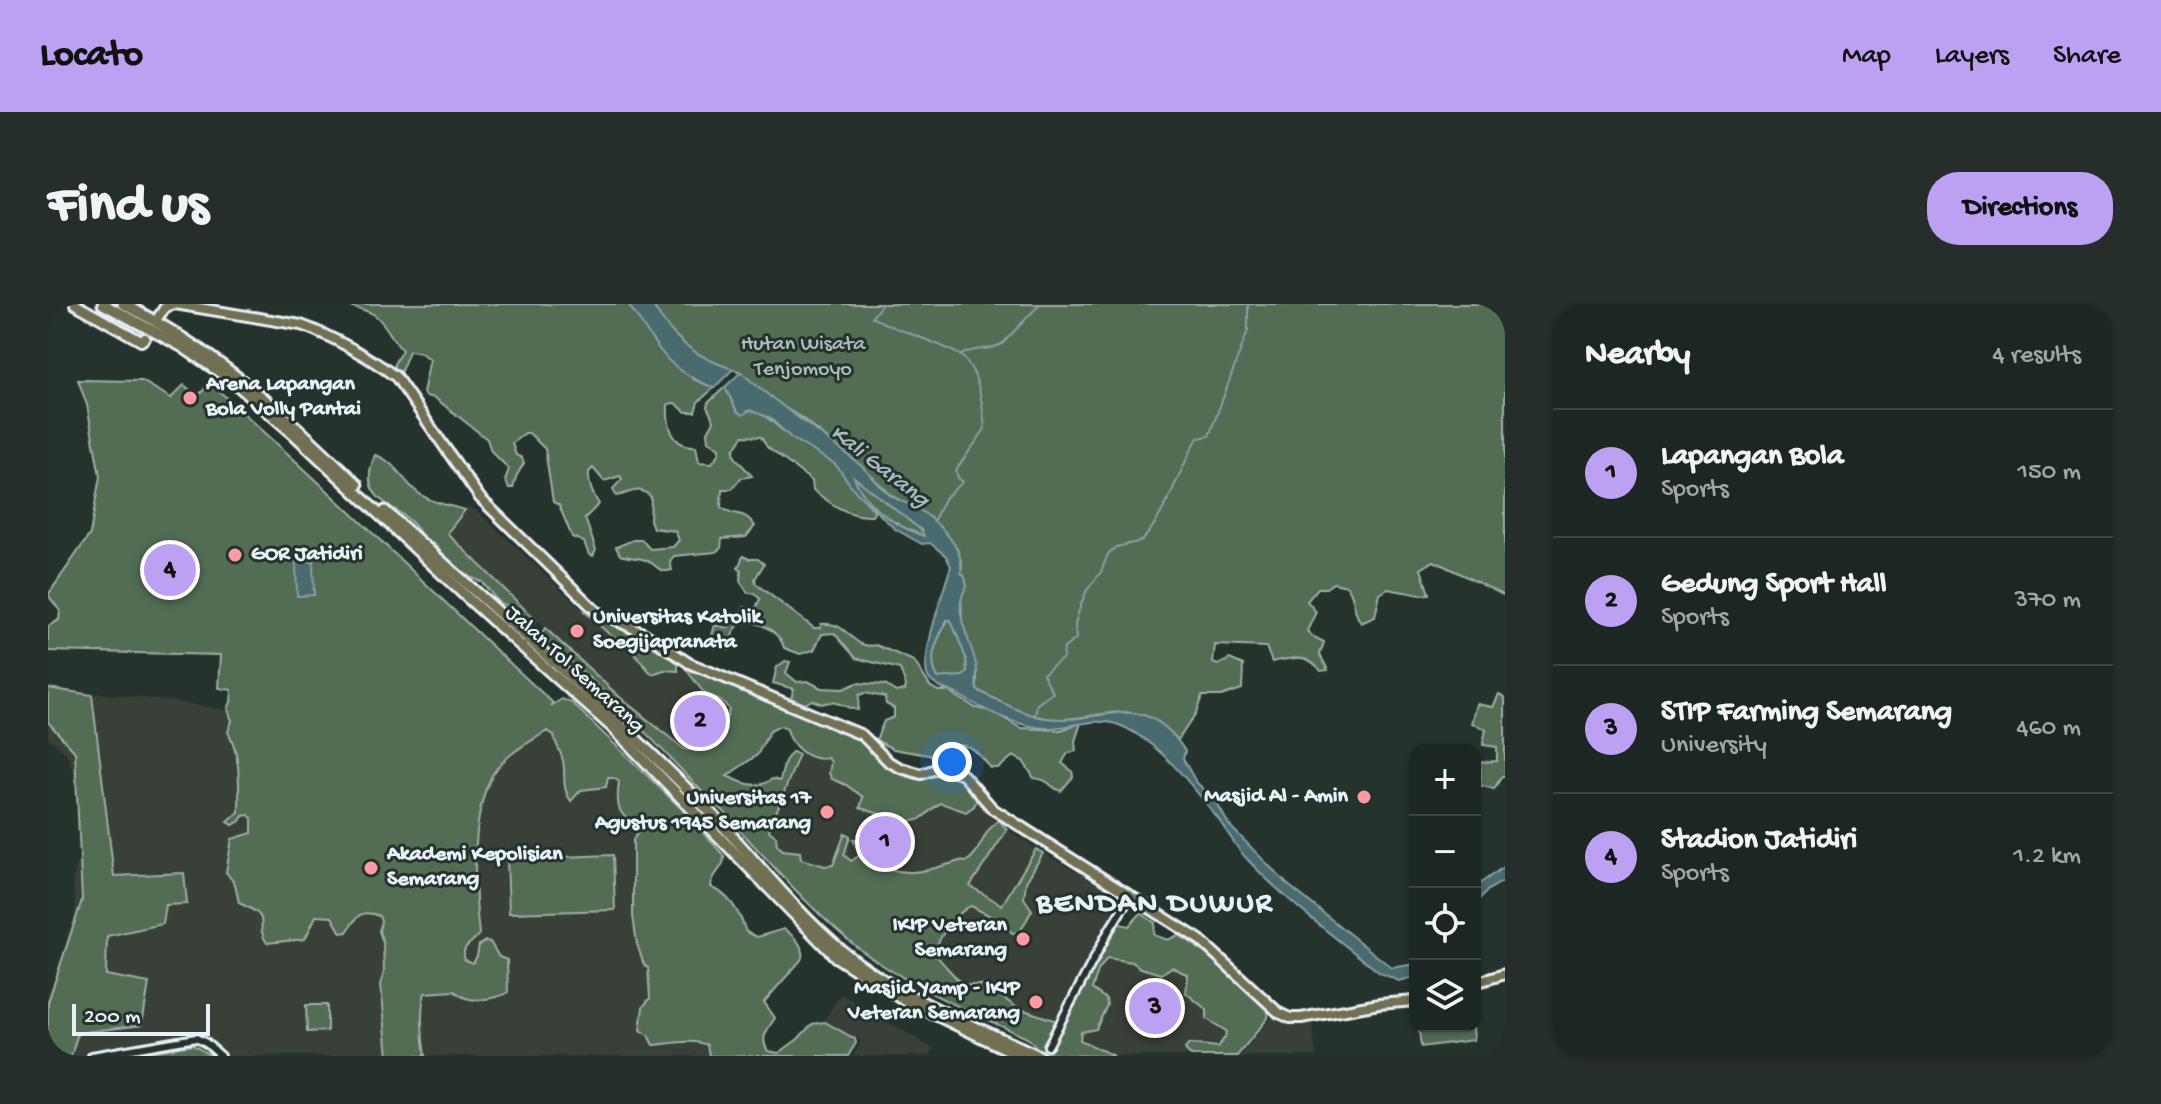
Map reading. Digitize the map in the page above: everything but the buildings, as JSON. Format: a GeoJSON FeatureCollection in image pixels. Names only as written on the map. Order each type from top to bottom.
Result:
{"type":"FeatureCollection","features":[{"type":"Feature","properties":{"kind":"highway","name":"Jalan Tol Semarang"},"geometry":{"type":"LineString","coordinates":[[103,304],[196,355],[234,382],[293,433],[469,599],[614,729],[836,957],[899,997],[1021,1056]]}},
{"type":"Feature","properties":{"kind":"highway","name":"Jalan Tol Semarang"},"geometry":{"type":"LineString","coordinates":[[123,304],[188,341],[296,425],[375,502],[608,710],[843,952],[906,993],[1039,1056]]}},
{"type":"Feature","properties":{"kind":"main road"},"geometry":{"type":"LineString","coordinates":[[75,304],[141,341],[145,339]]}},
{"type":"Feature","properties":{"kind":"main road"},"geometry":{"type":"LineString","coordinates":[[159,316],[165,307],[175,304],[301,325],[318,331],[385,368],[396,377],[480,498],[596,611],[645,634],[689,663],[862,735],[889,762],[901,768],[921,774],[942,767],[963,775],[993,809],[1200,940],[1279,1013],[1293,1018],[1409,1002]]}},
{"type":"Feature","properties":{"kind":"main road"},"geometry":{"type":"LineString","coordinates":[[1481,981],[1505,974]]}},
{"type":"Feature","properties":{"kind":"street"},"geometry":{"type":"LineString","coordinates":[[1048,1046],[1087,970],[1131,895]]}},
{"type":"Feature","properties":{"kind":"street"},"geometry":{"type":"LineString","coordinates":[[92,1056],[196,1038],[221,1056]]}},
{"type":"Feature","properties":{"kind":"shaded area","name":"Universitas Katolik Soegijapranata"},"geometry":{"type":"Polygon","coordinates":[[[468,507],[476,510],[611,636],[622,640],[652,674],[685,668],[704,693],[723,702],[729,709],[721,739],[705,743],[697,751],[684,749],[622,699],[449,535],[458,516],[468,507]]]}},
{"type":"Feature","properties":{"kind":"shaded area","name":"Akademi Kepolisian Semarang"},"geometry":{"type":"Polygon","coordinates":[[[48,688],[172,701],[498,761],[566,700],[599,732],[739,1056],[48,1056],[48,993],[59,971],[68,932],[76,921],[73,879],[79,854],[80,825],[72,766],[67,754],[48,738],[48,688]]]}},
{"type":"Feature","properties":{"kind":"shaded area","name":"Universitas 17 Agustus 1945 Semarang"},"geometry":{"type":"Polygon","coordinates":[[[802,752],[822,760],[828,758],[832,779],[863,797],[861,808],[910,821],[919,820],[930,808],[941,803],[956,807],[979,795],[984,807],[999,820],[966,862],[894,872],[887,870],[853,843],[860,855],[851,861],[844,855],[850,836],[833,865],[814,864],[801,859],[795,851],[783,850],[769,831],[802,752]]]}},
{"type":"Feature","properties":{"kind":"shaded area"},"geometry":{"type":"Polygon","coordinates":[[[1007,830],[1036,848],[1003,906],[970,886],[1007,830]]]}},
{"type":"Feature","properties":{"kind":"shaded area","name":"IKIP Veteran Semarang"},"geometry":{"type":"Polygon","coordinates":[[[1043,853],[1129,901],[1060,1022],[1018,1008],[983,985],[963,985],[937,957],[936,950],[944,933],[967,906],[980,908],[995,921],[1004,923],[1012,933],[1020,932],[1029,917],[1031,906],[1024,899],[1026,882],[1043,853]]]}},
{"type":"Feature","properties":{"kind":"shaded area"},"geometry":{"type":"Polygon","coordinates":[[[1107,958],[1172,967],[1188,976],[1187,993],[1207,1010],[1208,1019],[1226,1031],[1222,1043],[1214,1048],[1195,1043],[1191,1056],[1114,1056],[1080,1041],[1081,1033],[1094,1031],[1100,1023],[1103,996],[1092,989],[1098,971],[1107,958]]]}},
{"type":"Feature","properties":{"kind":"shaded area"},"geometry":{"type":"Polygon","coordinates":[[[841,994],[934,1049],[930,1056],[853,1056],[861,1041],[824,1020],[841,994]]]}},
{"type":"Feature","properties":{"kind":"shaded area"},"geometry":{"type":"Polygon","coordinates":[[[1275,1013],[1312,1019],[1316,1056],[1240,1056],[1275,1013]]]}},
{"type":"Feature","properties":{"kind":"green space"},"geometry":{"type":"Polygon","coordinates":[[[342,304],[628,304],[693,379],[714,388],[698,402],[695,412],[686,412],[675,403],[668,404],[672,433],[681,443],[696,446],[699,462],[712,463],[719,454],[720,448],[709,441],[708,432],[714,421],[707,407],[725,387],[737,411],[755,411],[767,417],[791,437],[834,463],[875,511],[872,516],[863,516],[840,509],[813,490],[812,481],[767,447],[761,437],[743,436],[734,450],[735,457],[752,476],[741,478],[732,489],[722,489],[721,507],[746,517],[755,526],[746,537],[722,539],[721,548],[716,552],[674,556],[670,561],[672,570],[667,571],[645,560],[620,555],[616,547],[633,540],[642,540],[650,549],[673,547],[679,540],[675,531],[653,528],[650,520],[651,497],[638,490],[616,496],[613,489],[622,479],[620,476],[604,481],[593,468],[589,472],[589,481],[599,504],[585,518],[596,550],[593,556],[589,555],[584,542],[572,537],[559,505],[553,502],[545,449],[529,433],[512,443],[516,455],[524,463],[513,488],[509,488],[505,480],[509,469],[491,451],[487,439],[435,398],[423,393],[430,359],[419,352],[409,351],[401,371],[394,370],[402,350],[378,317],[342,304]]]}},
{"type":"Feature","properties":{"kind":"green space","name":"Hutan Wisata Tenjomoyo"},"geometry":{"type":"Polygon","coordinates":[[[652,304],[1505,304],[1505,596],[1434,561],[1421,569],[1429,594],[1388,589],[1380,594],[1375,617],[1361,623],[1347,586],[1333,583],[1326,588],[1318,588],[1307,601],[1316,612],[1307,631],[1324,642],[1320,655],[1328,670],[1321,671],[1310,661],[1298,658],[1272,662],[1266,647],[1215,645],[1213,663],[1218,665],[1230,659],[1243,665],[1242,689],[1221,696],[1202,696],[1196,713],[1178,740],[1161,725],[1130,712],[1064,719],[1027,713],[977,690],[977,671],[962,622],[961,595],[966,583],[961,573],[962,564],[957,549],[932,519],[891,495],[860,465],[803,419],[768,397],[741,372],[705,360],[685,345],[664,324],[652,304]]]}},
{"type":"Feature","properties":{"kind":"green space"},"geometry":{"type":"Polygon","coordinates":[[[78,380],[142,381],[171,398],[184,385],[198,396],[210,383],[553,703],[551,706],[562,699],[572,703],[691,818],[724,856],[711,887],[733,905],[746,932],[757,937],[784,929],[795,938],[801,946],[801,960],[764,1002],[775,1018],[764,1038],[768,1051],[779,1053],[812,1024],[825,1022],[855,1039],[856,1043],[848,1056],[709,1056],[707,1045],[701,1043],[653,1045],[648,1035],[640,1030],[643,1007],[650,998],[648,968],[637,944],[633,916],[633,840],[640,829],[620,810],[619,782],[614,778],[608,778],[606,787],[581,790],[571,801],[565,787],[562,757],[554,735],[547,731],[514,752],[498,767],[489,782],[478,824],[475,871],[479,934],[465,948],[464,955],[465,960],[473,963],[479,945],[490,942],[499,957],[507,960],[508,992],[494,998],[476,1000],[454,991],[425,993],[422,1024],[425,1056],[388,1056],[381,985],[384,971],[379,916],[362,914],[347,932],[341,933],[332,917],[316,916],[305,939],[267,943],[261,917],[239,903],[235,884],[226,872],[232,839],[252,833],[252,818],[243,816],[233,825],[228,822],[239,812],[239,781],[235,750],[228,732],[232,721],[228,709],[232,690],[219,688],[221,655],[48,651],[48,626],[59,620],[60,611],[48,595],[90,534],[100,476],[87,405],[78,380]]]}},
{"type":"Feature","properties":{"kind":"green space"},"geometry":{"type":"Polygon","coordinates":[[[375,455],[388,462],[422,496],[465,510],[448,532],[449,535],[536,620],[533,624],[520,618],[512,607],[499,603],[482,582],[460,573],[405,516],[376,495],[370,472],[375,455]]]}},
{"type":"Feature","properties":{"kind":"green space"},"geometry":{"type":"Polygon","coordinates":[[[854,476],[925,536],[882,514],[858,487],[854,476]]]}},
{"type":"Feature","properties":{"kind":"green space"},"geometry":{"type":"Polygon","coordinates":[[[743,556],[758,559],[764,564],[755,579],[756,584],[814,628],[820,628],[821,624],[838,626],[861,644],[876,645],[914,661],[930,686],[938,691],[948,691],[976,708],[991,711],[1021,728],[1061,730],[1081,723],[1075,741],[1076,751],[1068,753],[1062,763],[1072,771],[1073,777],[1061,791],[1044,780],[1034,778],[1023,761],[1013,756],[999,768],[991,768],[975,751],[960,745],[953,746],[950,756],[941,764],[937,764],[934,756],[893,749],[876,740],[884,721],[894,717],[894,708],[886,704],[885,697],[865,693],[859,695],[858,710],[812,700],[805,704],[791,698],[794,689],[773,683],[777,667],[785,661],[790,662],[786,673],[797,682],[808,681],[821,688],[843,689],[857,683],[885,685],[896,692],[905,690],[906,686],[900,669],[856,658],[834,633],[822,634],[814,650],[800,654],[784,648],[777,635],[754,623],[739,625],[733,633],[729,650],[724,644],[711,639],[715,625],[728,628],[745,607],[755,610],[760,599],[754,593],[748,593],[740,581],[741,570],[738,568],[743,556]]]}},
{"type":"Feature","properties":{"kind":"green space"},"geometry":{"type":"Polygon","coordinates":[[[588,610],[675,656],[678,671],[664,670],[652,674],[622,640],[611,636],[584,611],[588,610]]]}},
{"type":"Feature","properties":{"kind":"green space"},"geometry":{"type":"Polygon","coordinates":[[[948,620],[951,620],[966,658],[967,672],[964,676],[938,678],[933,655],[948,620]]]}},
{"type":"Feature","properties":{"kind":"green space"},"geometry":{"type":"Polygon","coordinates":[[[545,628],[622,699],[684,749],[697,751],[705,743],[721,739],[729,709],[723,702],[704,693],[685,668],[688,663],[862,738],[894,768],[908,775],[949,773],[960,776],[979,795],[974,806],[966,812],[941,803],[915,821],[890,817],[860,808],[863,797],[832,779],[828,758],[814,758],[802,752],[792,742],[787,729],[780,726],[770,731],[757,755],[727,776],[750,784],[761,784],[772,779],[780,781],[785,761],[792,752],[799,754],[769,831],[776,836],[777,845],[783,850],[800,852],[801,859],[825,866],[833,865],[845,833],[850,836],[844,855],[851,861],[860,855],[853,839],[863,839],[874,845],[872,858],[893,870],[914,872],[966,862],[999,820],[1007,830],[970,886],[1002,905],[1036,849],[1043,853],[1026,882],[1024,898],[1032,910],[1020,932],[1012,933],[1004,923],[971,906],[942,935],[937,956],[963,985],[983,985],[1018,1008],[1060,1022],[1115,923],[1129,926],[1141,913],[1155,923],[1154,935],[1168,940],[1178,935],[1226,970],[1263,1005],[1268,1018],[1237,1056],[1191,1056],[1185,1049],[1189,1044],[1218,1047],[1226,1031],[1207,1019],[1207,1010],[1186,993],[1188,975],[1172,967],[1161,974],[1132,962],[1107,958],[1098,971],[1092,989],[1106,999],[1107,1005],[1096,1029],[1081,1032],[1080,1040],[1114,1056],[1041,1052],[1027,1038],[961,1008],[878,962],[824,919],[725,812],[632,719],[550,644],[542,633],[545,628]]]}},
{"type":"Feature","properties":{"kind":"green space"},"geometry":{"type":"Polygon","coordinates":[[[48,688],[92,695],[114,876],[184,873],[187,904],[166,905],[163,924],[107,936],[106,975],[149,983],[142,1025],[78,1033],[71,1056],[48,1056],[48,1002],[82,900],[75,752],[48,722],[48,688]]]}},
{"type":"Feature","properties":{"kind":"green space"},"geometry":{"type":"Polygon","coordinates":[[[1499,694],[1505,697],[1505,776],[1494,789],[1481,786],[1481,762],[1497,761],[1497,747],[1483,745],[1486,729],[1472,723],[1477,704],[1493,707],[1499,694]]]}},
{"type":"Feature","properties":{"kind":"green space"},"geometry":{"type":"Polygon","coordinates":[[[613,855],[615,910],[509,913],[507,859],[613,855]]]}},
{"type":"Feature","properties":{"kind":"green space"},"geometry":{"type":"Polygon","coordinates":[[[306,1005],[327,1005],[327,1031],[307,1032],[306,1005]]]}},
{"type":"Feature","properties":{"kind":"green space"},"geometry":{"type":"Polygon","coordinates":[[[1419,1032],[1473,1032],[1474,1040],[1421,1047],[1419,1032]]]}},
{"type":"Feature","properties":{"kind":"green space"},"geometry":{"type":"Polygon","coordinates":[[[193,1045],[211,1056],[123,1056],[193,1045]]]}},
{"type":"Feature","properties":{"kind":"water"},"geometry":{"type":"Polygon","coordinates":[[[628,304],[652,304],[676,337],[707,359],[733,369],[714,388],[696,380],[671,363],[628,304]]]}},
{"type":"Feature","properties":{"kind":"water"},"geometry":{"type":"Polygon","coordinates":[[[741,372],[859,464],[890,495],[926,514],[948,536],[959,554],[961,573],[967,586],[962,596],[961,617],[975,660],[977,690],[1019,710],[1046,718],[1121,713],[1154,719],[1169,731],[1185,751],[1183,759],[1196,782],[1214,798],[1229,825],[1287,884],[1392,968],[1409,965],[1409,978],[1399,981],[1380,973],[1262,875],[1172,764],[1133,732],[1119,725],[1101,722],[1057,728],[1025,725],[990,712],[934,683],[928,677],[927,655],[951,566],[946,556],[930,543],[922,544],[895,529],[856,492],[835,464],[791,438],[770,418],[750,410],[742,415],[725,387],[741,372]],[[854,477],[865,497],[883,514],[924,536],[921,530],[854,477]],[[947,620],[933,656],[938,678],[963,676],[967,672],[966,658],[951,620],[947,620]]]}},
{"type":"Feature","properties":{"kind":"water"},"geometry":{"type":"Polygon","coordinates":[[[313,561],[314,595],[297,596],[296,562],[313,561]]]}},
{"type":"Feature","properties":{"kind":"water"},"geometry":{"type":"Polygon","coordinates":[[[1505,866],[1505,880],[1481,898],[1481,883],[1505,866]]]}},
{"type":"Feature","properties":{"kind":"waterway"},"geometry":{"type":"LineString","coordinates":[[882,304],[872,317],[958,354],[971,368],[979,388],[985,429],[956,470],[963,482],[944,499],[934,520]]}},
{"type":"Feature","properties":{"kind":"waterway"},"geometry":{"type":"LineString","coordinates":[[961,355],[1002,344],[1040,304]]}},
{"type":"Feature","properties":{"kind":"waterway"},"geometry":{"type":"LineString","coordinates":[[1035,716],[1037,704],[1053,693],[1043,674],[1063,658],[1064,648],[1076,639],[1075,624],[1081,604],[1108,554],[1116,547],[1142,541],[1159,517],[1198,438],[1209,436],[1248,330],[1248,304]]}},
{"type":"Feature","properties":{"kind":"place","name":"Arena Lapangan Bola Volly Pantai"},"geometry":{"type":"Point","coordinates":[190,398]}},
{"type":"Feature","properties":{"kind":"place","name":"GOR Jatidiri"},"geometry":{"type":"Point","coordinates":[235,555]}},
{"type":"Feature","properties":{"kind":"place","name":"Stadion Jatidiri"},"geometry":{"type":"Point","coordinates":[170,570]}},
{"type":"Feature","properties":{"kind":"place","name":"Universitas Katolik Soegijapranata"},"geometry":{"type":"Point","coordinates":[577,631]}},
{"type":"Feature","properties":{"kind":"place","name":"Gedung Sport Hall"},"geometry":{"type":"Point","coordinates":[700,721]}},
{"type":"Feature","properties":{"kind":"place","name":"Masjid Al - Amin"},"geometry":{"type":"Point","coordinates":[1364,797]}},
{"type":"Feature","properties":{"kind":"place","name":"Universitas 17 Agustus 1945 Semarang"},"geometry":{"type":"Point","coordinates":[827,812]}},
{"type":"Feature","properties":{"kind":"place","name":"Lapangan Bola"},"geometry":{"type":"Point","coordinates":[885,842]}},
{"type":"Feature","properties":{"kind":"place","name":"Akademi Kepolisian Semarang"},"geometry":{"type":"Point","coordinates":[371,868]}},
{"type":"Feature","properties":{"kind":"place","name":"IKIP Veteran Semarang"},"geometry":{"type":"Point","coordinates":[1023,939]}},
{"type":"Feature","properties":{"kind":"place","name":"Masjid Yamp - IKIP Veteran Semarang"},"geometry":{"type":"Point","coordinates":[1036,1002]}},
{"type":"Feature","properties":{"kind":"place","name":"STIP Farming Semarang"},"geometry":{"type":"Point","coordinates":[1155,1008]}},
{"type":"Feature","properties":{"kind":"district","name":"BENDAN DUWUR"},"geometry":{"type":"Point","coordinates":[1155,905]}},
{"type":"Feature","properties":{"kind":"water label","name":"Kali Garang"},"geometry":{"type":"Point","coordinates":[879,467]}}]}
